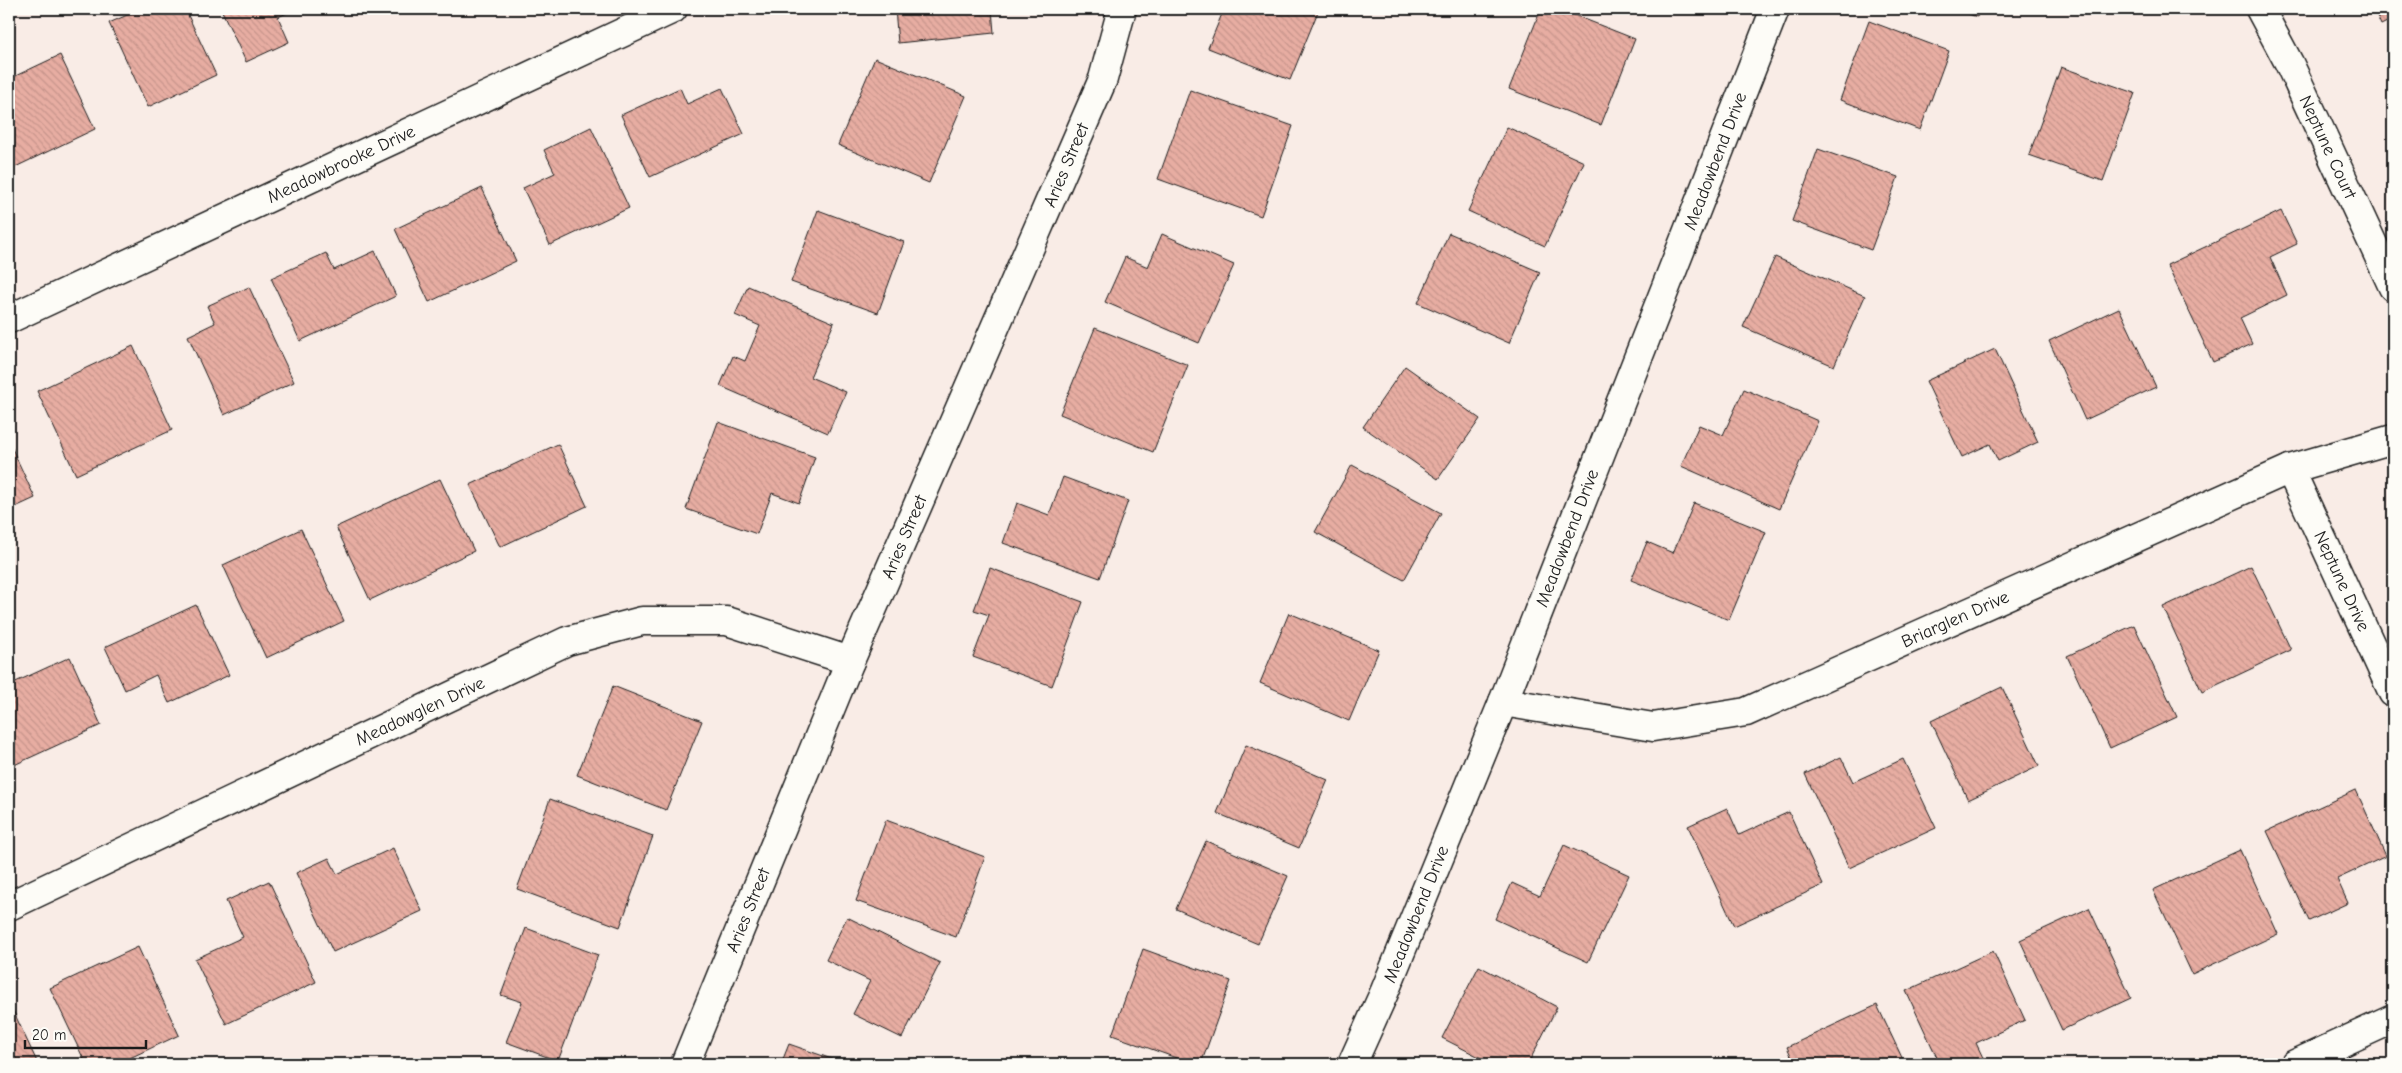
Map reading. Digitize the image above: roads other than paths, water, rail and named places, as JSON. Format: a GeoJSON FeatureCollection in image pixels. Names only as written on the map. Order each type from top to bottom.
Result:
{"type":"FeatureCollection","features":[{"type":"Feature","properties":{"kind":"street","name":"Meadowbrooke Drive"},"geometry":{"type":"LineString","coordinates":[[9,319],[673,9]]}},
{"type":"Feature","properties":{"kind":"street","name":"Aries Street"},"geometry":{"type":"LineString","coordinates":[[685,1064],[850,661],[1103,79],[1122,9]]}},
{"type":"Feature","properties":{"kind":"street","name":"Meadowbend Drive"},"geometry":{"type":"LineString","coordinates":[[1352,1064],[1384,993],[1502,702],[1775,9]]}},
{"type":"Feature","properties":{"kind":"street","name":"Neptune Court"},"geometry":{"type":"LineString","coordinates":[[2260,9],[2289,63],[2393,287]]}},
{"type":"Feature","properties":{"kind":"street","name":"Briarglen Drive"},"geometry":{"type":"LineString","coordinates":[[1502,702],[1653,726],[1746,712],[2290,469],[2393,439]]}},
{"type":"Feature","properties":{"kind":"street","name":"Neptune Drive"},"geometry":{"type":"LineString","coordinates":[[2290,469],[2393,693]]}},
{"type":"Feature","properties":{"kind":"street","name":"Meadowglen Drive"},"geometry":{"type":"LineString","coordinates":[[9,906],[567,641],[642,621],[728,621],[850,661]]}},
{"type":"Feature","properties":{"kind":"street"},"geometry":{"type":"LineString","coordinates":[[2295,1064],[2393,1018]]}}]}
